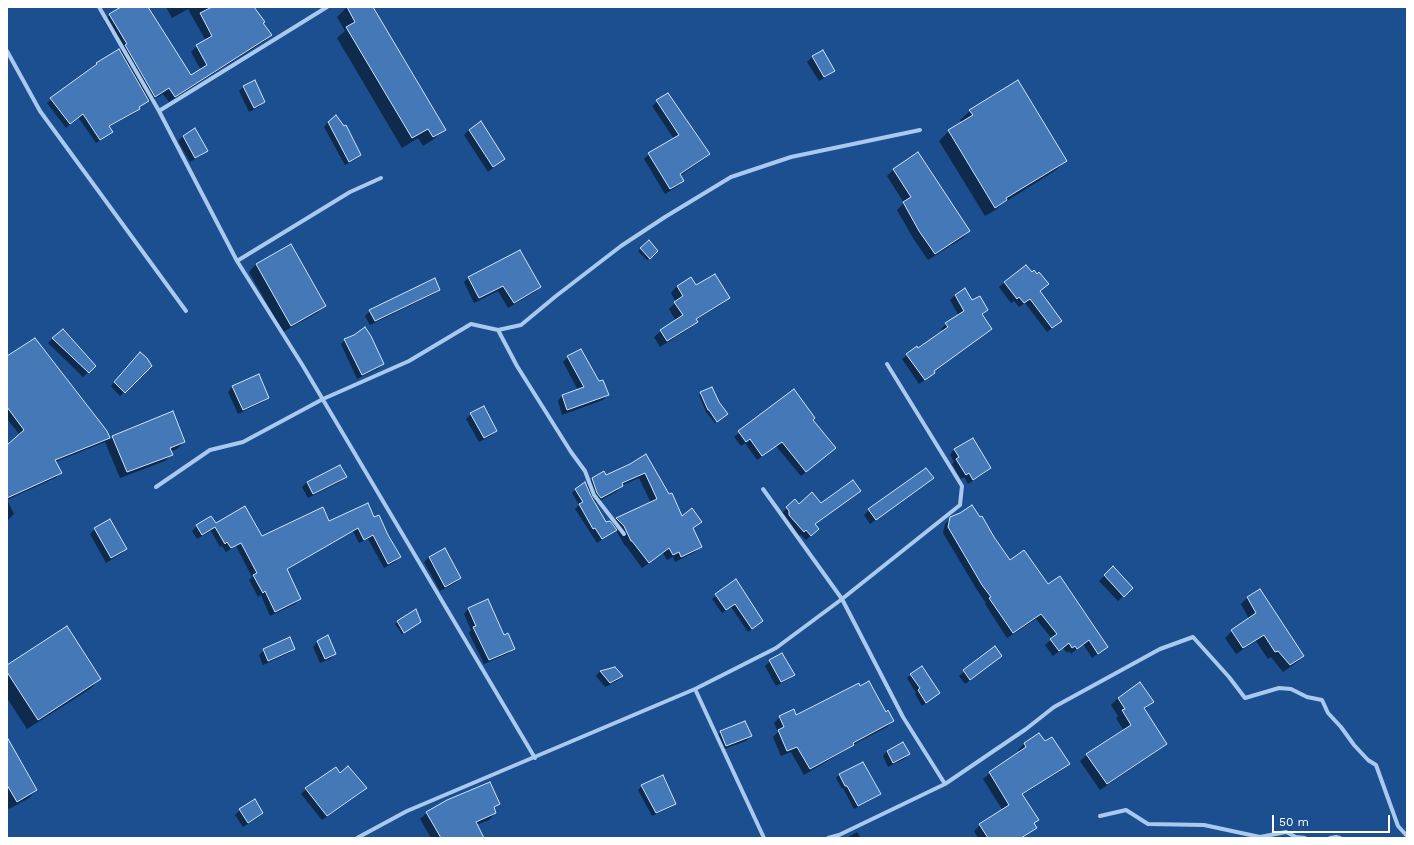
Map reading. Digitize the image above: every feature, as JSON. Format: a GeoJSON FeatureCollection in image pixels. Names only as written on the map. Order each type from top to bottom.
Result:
{"type":"FeatureCollection","features":[{"type":"Feature","properties":{"kind":"street"},"geometry":{"type":"LineString","coordinates":[[99,7],[159,111],[237,261],[323,399],[535,758]]}},
{"type":"Feature","properties":{"kind":"street"},"geometry":{"type":"LineString","coordinates":[[159,111],[327,7]]}},
{"type":"Feature","properties":{"kind":"street"},"geometry":{"type":"LineString","coordinates":[[7,51],[40,111],[186,311]]}},
{"type":"Feature","properties":{"kind":"street"},"geometry":{"type":"LineString","coordinates":[[156,487],[210,450],[243,442],[323,399],[409,361],[471,324],[498,330],[521,325],[620,246],[730,177],[791,157],[920,130]]}},
{"type":"Feature","properties":{"kind":"street"},"geometry":{"type":"LineString","coordinates":[[237,261],[350,192],[381,178]]}},
{"type":"Feature","properties":{"kind":"street"},"geometry":{"type":"LineString","coordinates":[[498,330],[516,366],[571,452],[585,471],[594,495],[624,534]]}},
{"type":"Feature","properties":{"kind":"street"},"geometry":{"type":"LineString","coordinates":[[357,838],[407,811],[695,689],[776,648],[842,599],[960,505],[962,486],[887,364]]}},
{"type":"Feature","properties":{"kind":"street"},"geometry":{"type":"LineString","coordinates":[[763,489],[842,599],[902,717],[945,784]]}},
{"type":"Feature","properties":{"kind":"street"},"geometry":{"type":"LineString","coordinates":[[828,838],[839,835],[945,784],[1026,729],[1054,707],[1160,649],[1193,637],[1245,698],[1279,688],[1291,690],[1307,697],[1322,700],[1328,713],[1341,727],[1354,745],[1368,760],[1376,765],[1398,826],[1407,836]]}},
{"type":"Feature","properties":{"kind":"street"},"geometry":{"type":"LineString","coordinates":[[695,689],[764,838]]}},
{"type":"Feature","properties":{"kind":"street"},"geometry":{"type":"LineString","coordinates":[[1100,816],[1126,810],[1148,824],[1204,825],[1260,837],[1286,832],[1296,837],[1305,838]]}},
{"type":"Feature","properties":{"kind":"street"},"geometry":{"type":"LineString","coordinates":[[1330,838],[1340,838]]}},
{"type":"Feature","properties":{"kind":"building"},"geometry":{"type":"Polygon","coordinates":[[[121,7],[148,7],[191,75],[207,65],[196,45],[212,36],[200,13],[212,7],[254,7],[272,35],[175,97],[169,88],[155,97],[125,45],[127,44],[109,14],[121,7]]]}},
{"type":"Feature","properties":{"kind":"building"},"geometry":{"type":"Polygon","coordinates":[[[347,7],[373,7],[446,130],[433,137],[428,129],[412,138],[346,27],[355,22],[347,7]]]}},
{"type":"Feature","properties":{"kind":"building"},"geometry":{"type":"Polygon","coordinates":[[[119,49],[149,101],[139,107],[140,109],[109,126],[113,132],[100,140],[83,114],[70,124],[50,98],[97,64],[96,63],[119,49]]]}},
{"type":"Feature","properties":{"kind":"building"},"geometry":{"type":"Polygon","coordinates":[[[823,50],[835,71],[824,77],[812,56],[823,50]]]}},
{"type":"Feature","properties":{"kind":"building"},"geometry":{"type":"Polygon","coordinates":[[[255,80],[265,102],[254,108],[243,86],[255,80]]]}},
{"type":"Feature","properties":{"kind":"building"},"geometry":{"type":"Polygon","coordinates":[[[1018,80],[1067,161],[1006,198],[1007,200],[995,208],[948,130],[973,115],[969,110],[1018,80]]]}},
{"type":"Feature","properties":{"kind":"building"},"geometry":{"type":"Polygon","coordinates":[[[668,93],[710,154],[680,174],[684,181],[670,189],[648,153],[679,135],[656,100],[668,93]]]}},
{"type":"Feature","properties":{"kind":"building"},"geometry":{"type":"Polygon","coordinates":[[[336,115],[344,126],[346,125],[361,155],[349,162],[328,122],[336,115]]]}},
{"type":"Feature","properties":{"kind":"building"},"geometry":{"type":"Polygon","coordinates":[[[481,121],[505,159],[493,167],[469,130],[481,121]]]}},
{"type":"Feature","properties":{"kind":"building"},"geometry":{"type":"Polygon","coordinates":[[[195,128],[208,151],[195,158],[183,136],[195,128]]]}},
{"type":"Feature","properties":{"kind":"building"},"geometry":{"type":"Polygon","coordinates":[[[918,152],[970,231],[935,254],[919,231],[903,202],[911,197],[893,169],[918,152]]]}},
{"type":"Feature","properties":{"kind":"building"},"geometry":{"type":"Polygon","coordinates":[[[649,240],[658,251],[650,259],[640,248],[649,240]]]}},
{"type":"Feature","properties":{"kind":"building"},"geometry":{"type":"Polygon","coordinates":[[[291,244],[326,306],[291,326],[256,264],[291,244]]]}},
{"type":"Feature","properties":{"kind":"building"},"geometry":{"type":"Polygon","coordinates":[[[520,250],[541,287],[514,303],[503,286],[479,298],[468,277],[520,250]]]}},
{"type":"Feature","properties":{"kind":"building"},"geometry":{"type":"Polygon","coordinates":[[[1026,265],[1032,272],[1034,270],[1037,274],[1039,272],[1049,284],[1040,291],[1062,321],[1052,328],[1030,299],[1024,303],[1019,297],[1017,299],[1004,282],[1026,265]]]}},
{"type":"Feature","properties":{"kind":"building"},"geometry":{"type":"Polygon","coordinates":[[[715,274],[730,298],[696,319],[698,322],[667,341],[660,330],[683,315],[674,302],[683,296],[677,286],[691,277],[696,285],[715,274]]]}},
{"type":"Feature","properties":{"kind":"building"},"geometry":{"type":"Polygon","coordinates":[[[435,278],[440,290],[375,321],[369,310],[435,278]]]}},
{"type":"Feature","properties":{"kind":"building"},"geometry":{"type":"Polygon","coordinates":[[[965,288],[972,300],[980,296],[988,310],[982,314],[992,329],[934,371],[935,373],[925,380],[906,354],[917,346],[918,348],[948,327],[945,323],[964,311],[955,295],[965,288]]]}},
{"type":"Feature","properties":{"kind":"building"},"geometry":{"type":"Polygon","coordinates":[[[365,327],[371,336],[384,364],[362,375],[344,339],[354,335],[365,327]]]}},
{"type":"Feature","properties":{"kind":"building"},"geometry":{"type":"Polygon","coordinates":[[[63,329],[96,366],[89,373],[52,338],[63,329]]]}},
{"type":"Feature","properties":{"kind":"building"},"geometry":{"type":"Polygon","coordinates":[[[35,338],[107,431],[110,438],[55,460],[62,473],[7,498],[7,445],[24,430],[7,407],[7,356],[35,338]]]}},
{"type":"Feature","properties":{"kind":"building"},"geometry":{"type":"Polygon","coordinates":[[[581,349],[599,381],[603,380],[609,395],[567,410],[562,395],[584,387],[567,356],[581,349]]]}},
{"type":"Feature","properties":{"kind":"building"},"geometry":{"type":"Polygon","coordinates":[[[140,352],[147,358],[152,366],[125,393],[114,382],[140,352]]]}},
{"type":"Feature","properties":{"kind":"building"},"geometry":{"type":"Polygon","coordinates":[[[259,374],[269,398],[243,410],[232,386],[259,374]]]}},
{"type":"Feature","properties":{"kind":"building"},"geometry":{"type":"Polygon","coordinates":[[[712,387],[719,402],[728,414],[717,422],[708,410],[700,392],[712,387]]]}},
{"type":"Feature","properties":{"kind":"building"},"geometry":{"type":"Polygon","coordinates":[[[794,389],[815,418],[813,420],[836,448],[806,472],[782,442],[762,456],[750,439],[746,442],[738,431],[794,389]]]}},
{"type":"Feature","properties":{"kind":"building"},"geometry":{"type":"Polygon","coordinates":[[[484,406],[497,431],[484,438],[470,413],[484,406]]]}},
{"type":"Feature","properties":{"kind":"building"},"geometry":{"type":"Polygon","coordinates":[[[173,411],[185,442],[170,448],[173,455],[127,472],[112,436],[173,411]]]}},
{"type":"Feature","properties":{"kind":"building"},"geometry":{"type":"Polygon","coordinates":[[[973,438],[991,468],[973,480],[969,473],[966,475],[956,459],[959,457],[954,449],[973,438]]]}},
{"type":"Feature","properties":{"kind":"building"},"geometry":{"type":"Polygon","coordinates":[[[646,454],[669,494],[672,493],[682,516],[692,508],[702,522],[693,528],[702,547],[681,557],[679,552],[673,555],[669,548],[649,563],[631,541],[624,526],[616,518],[657,499],[645,473],[622,483],[623,486],[601,498],[597,493],[592,478],[604,471],[606,475],[630,464],[646,454]]]}},
{"type":"Feature","properties":{"kind":"building"},"geometry":{"type":"Polygon","coordinates":[[[340,465],[347,477],[313,494],[307,482],[340,465]]]}},
{"type":"Feature","properties":{"kind":"building"},"geometry":{"type":"Polygon","coordinates":[[[926,468],[934,478],[876,520],[868,509],[926,468]]]}},
{"type":"Feature","properties":{"kind":"building"},"geometry":{"type":"Polygon","coordinates":[[[853,480],[861,491],[815,524],[819,529],[811,536],[806,530],[804,532],[789,515],[789,511],[786,507],[795,499],[799,504],[812,492],[821,503],[853,480]]]}},
{"type":"Feature","properties":{"kind":"building"},"geometry":{"type":"Polygon","coordinates":[[[585,482],[606,522],[610,521],[617,530],[602,539],[595,528],[593,529],[579,504],[583,502],[575,489],[585,482]]]}},
{"type":"Feature","properties":{"kind":"building"},"geometry":{"type":"Polygon","coordinates":[[[368,503],[374,517],[379,515],[388,535],[401,557],[388,564],[373,535],[364,540],[358,528],[287,569],[301,599],[275,612],[265,591],[263,593],[253,575],[257,573],[241,543],[231,548],[227,542],[225,544],[215,527],[202,535],[196,525],[211,516],[216,523],[245,506],[262,536],[323,507],[329,521],[368,503]]]}},
{"type":"Feature","properties":{"kind":"building"},"geometry":{"type":"Polygon","coordinates":[[[972,505],[980,517],[982,516],[1010,560],[1024,550],[1048,584],[1060,576],[1108,647],[1098,654],[1089,640],[1077,649],[1075,646],[1072,648],[1069,643],[1059,651],[1050,639],[1057,634],[1041,614],[1013,633],[989,598],[991,597],[982,585],[948,527],[950,517],[960,513],[972,505]]]}},
{"type":"Feature","properties":{"kind":"building"},"geometry":{"type":"Polygon","coordinates":[[[110,519],[127,549],[111,558],[94,528],[110,519]]]}},
{"type":"Feature","properties":{"kind":"building"},"geometry":{"type":"Polygon","coordinates":[[[445,548],[461,578],[445,587],[429,557],[445,548]]]}},
{"type":"Feature","properties":{"kind":"building"},"geometry":{"type":"Polygon","coordinates":[[[1113,566],[1133,588],[1124,597],[1104,575],[1113,566]]]}},
{"type":"Feature","properties":{"kind":"building"},"geometry":{"type":"Polygon","coordinates":[[[736,579],[763,621],[752,629],[735,604],[726,610],[715,594],[736,579]]]}},
{"type":"Feature","properties":{"kind":"building"},"geometry":{"type":"Polygon","coordinates":[[[1260,589],[1304,656],[1290,665],[1278,651],[1275,652],[1264,635],[1243,648],[1231,630],[1256,613],[1247,597],[1260,589]]]}},
{"type":"Feature","properties":{"kind":"building"},"geometry":{"type":"Polygon","coordinates":[[[488,599],[504,635],[508,633],[515,649],[489,660],[473,627],[476,626],[468,608],[488,599]]]}},
{"type":"Feature","properties":{"kind":"building"},"geometry":{"type":"Polygon","coordinates":[[[416,609],[421,622],[404,633],[397,621],[416,609]]]}},
{"type":"Feature","properties":{"kind":"building"},"geometry":{"type":"Polygon","coordinates":[[[67,626],[101,679],[38,720],[7,672],[7,665],[67,626]]]}},
{"type":"Feature","properties":{"kind":"building"},"geometry":{"type":"Polygon","coordinates":[[[328,635],[336,654],[325,659],[317,641],[328,635]]]}},
{"type":"Feature","properties":{"kind":"building"},"geometry":{"type":"Polygon","coordinates":[[[290,637],[295,649],[268,661],[263,649],[290,637]]]}},
{"type":"Feature","properties":{"kind":"building"},"geometry":{"type":"Polygon","coordinates":[[[995,646],[1002,656],[970,680],[963,670],[995,646]]]}},
{"type":"Feature","properties":{"kind":"building"},"geometry":{"type":"Polygon","coordinates":[[[782,653],[795,675],[781,682],[769,660],[782,653]]]}},
{"type":"Feature","properties":{"kind":"building"},"geometry":{"type":"Polygon","coordinates":[[[922,666],[940,693],[926,703],[918,690],[920,688],[910,674],[922,666]]]}},
{"type":"Feature","properties":{"kind":"building"},"geometry":{"type":"Polygon","coordinates":[[[615,667],[623,676],[610,683],[600,671],[615,667]]]}},
{"type":"Feature","properties":{"kind":"building"},"geometry":{"type":"Polygon","coordinates":[[[869,681],[886,712],[888,710],[894,721],[853,743],[854,745],[810,769],[797,747],[787,751],[778,730],[784,727],[779,716],[794,709],[796,715],[859,683],[860,686],[869,681]]]}},
{"type":"Feature","properties":{"kind":"building"},"geometry":{"type":"Polygon","coordinates":[[[1140,682],[1154,702],[1144,708],[1167,744],[1107,784],[1086,754],[1131,725],[1122,710],[1125,709],[1118,698],[1140,682]]]}},
{"type":"Feature","properties":{"kind":"building"},"geometry":{"type":"Polygon","coordinates":[[[745,721],[752,736],[726,746],[720,731],[745,721]]]}},
{"type":"Feature","properties":{"kind":"building"},"geometry":{"type":"Polygon","coordinates":[[[1039,733],[1045,741],[1052,737],[1070,764],[1022,794],[1039,820],[1034,823],[1037,828],[1021,838],[988,838],[979,824],[1009,805],[989,772],[1026,747],[1024,743],[1039,733]]]}},
{"type":"Feature","properties":{"kind":"building"},"geometry":{"type":"Polygon","coordinates":[[[7,737],[37,790],[17,802],[7,785],[7,737]]]}},
{"type":"Feature","properties":{"kind":"building"},"geometry":{"type":"Polygon","coordinates":[[[903,742],[910,754],[893,763],[887,751],[903,742]]]}},
{"type":"Feature","properties":{"kind":"building"},"geometry":{"type":"Polygon","coordinates":[[[863,762],[881,794],[858,806],[839,774],[863,762]]]}},
{"type":"Feature","properties":{"kind":"building"},"geometry":{"type":"Polygon","coordinates":[[[348,766],[367,788],[327,816],[305,788],[336,767],[340,773],[348,766]]]}},
{"type":"Feature","properties":{"kind":"building"},"geometry":{"type":"Polygon","coordinates":[[[663,775],[676,804],[656,813],[641,785],[663,775]]]}},
{"type":"Feature","properties":{"kind":"building"},"geometry":{"type":"Polygon","coordinates":[[[490,782],[500,804],[494,807],[496,813],[476,822],[484,838],[441,838],[426,812],[447,800],[490,782]]]}},
{"type":"Feature","properties":{"kind":"building"},"geometry":{"type":"Polygon","coordinates":[[[255,799],[263,813],[248,823],[239,809],[255,799]]]}}]}
